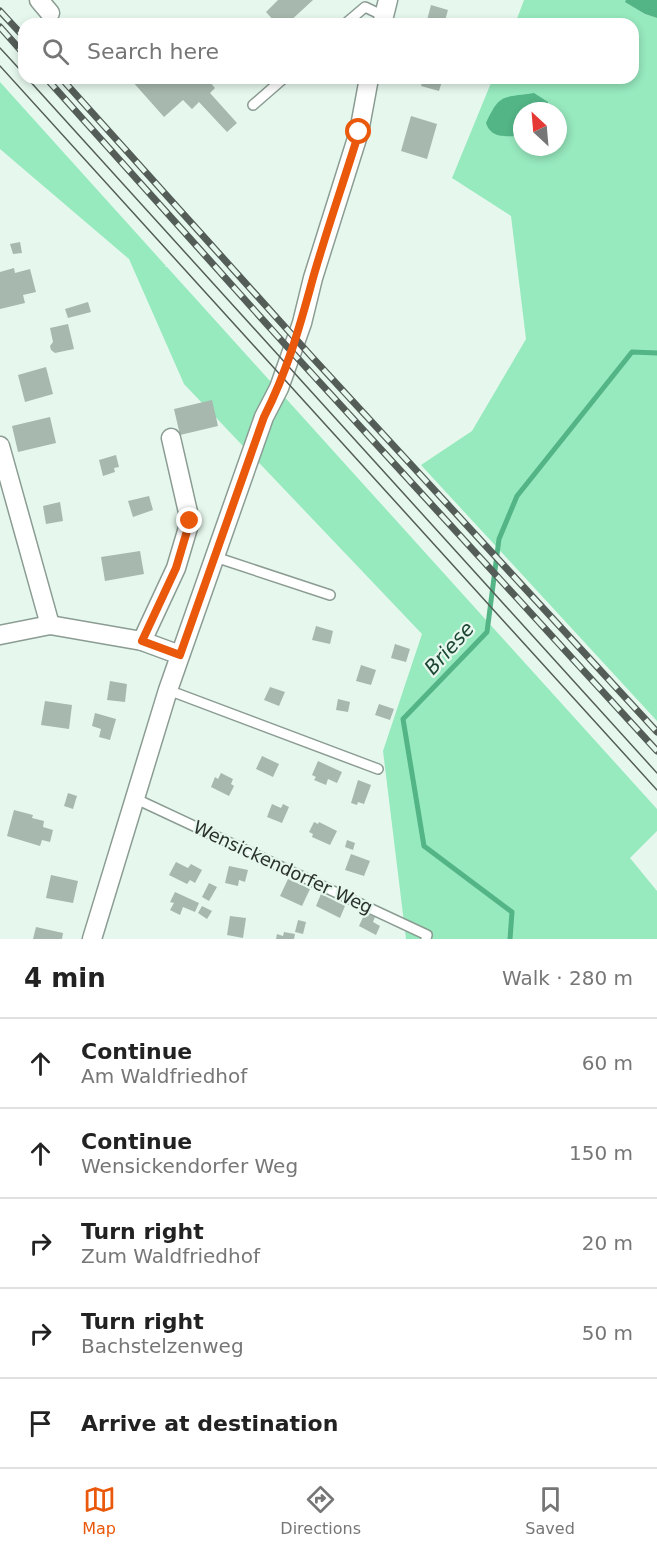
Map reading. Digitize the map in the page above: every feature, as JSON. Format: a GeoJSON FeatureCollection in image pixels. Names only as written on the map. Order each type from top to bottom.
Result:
{"type":"FeatureCollection","features":[{"type":"Feature","properties":{"kind":"street"},"geometry":{"type":"LineString","coordinates":[[92,939],[168,690],[264,417],[279,388],[302,323],[313,278],[359,132],[368,84]]}},
{"type":"Feature","properties":{"kind":"street"},"geometry":{"type":"LineString","coordinates":[[142,641],[176,568],[190,521],[171,438]]}},
{"type":"Feature","properties":{"kind":"street"},"geometry":{"type":"LineString","coordinates":[[0,446],[50,625]]}},
{"type":"Feature","properties":{"kind":"street"},"geometry":{"type":"LineString","coordinates":[[0,635],[50,625],[142,641],[180,655]]}},
{"type":"Feature","properties":{"kind":"lane"},"geometry":{"type":"LineString","coordinates":[[350,18],[364,3],[385,13]]}},
{"type":"Feature","properties":{"kind":"lane"},"geometry":{"type":"LineString","coordinates":[[253,105],[277,84]]}},
{"type":"Feature","properties":{"kind":"lane"},"geometry":{"type":"LineString","coordinates":[[215,557],[330,595]]}},
{"type":"Feature","properties":{"kind":"lane"},"geometry":{"type":"LineString","coordinates":[[168,690],[378,769]]}},
{"type":"Feature","properties":{"kind":"lane","name":"Wensickendorfer Weg"},"geometry":{"type":"LineString","coordinates":[[134,798],[427,935],[426,939]]}},
{"type":"Feature","properties":{"kind":"shaded area"},"geometry":{"type":"Polygon","coordinates":[[[524,0],[626,0],[645,14],[657,18],[657,721],[421,465],[472,431],[526,339],[511,216],[452,178],[491,84],[639,84],[639,18],[517,18],[524,0]]]}},
{"type":"Feature","properties":{"kind":"shaded area"},"geometry":{"type":"Polygon","coordinates":[[[626,0],[657,0],[657,18],[645,14],[625,2],[626,0]]]}},
{"type":"Feature","properties":{"kind":"shaded area"},"geometry":{"type":"Polygon","coordinates":[[[0,82],[657,809],[657,831],[630,858],[657,891],[657,939],[406,939],[383,751],[422,634],[184,384],[129,259],[0,149],[0,82]]]}},
{"type":"Feature","properties":{"kind":"shaded area"},"geometry":{"type":"Polygon","coordinates":[[[534,93],[548,102],[513,102],[513,137],[500,136],[492,132],[486,123],[495,106],[508,97],[534,93]]]}},
{"type":"Feature","properties":{"kind":"building"},"geometry":{"type":"Polygon","coordinates":[[[278,0],[313,0],[294,18],[272,18],[266,12],[278,0]]]}},
{"type":"Feature","properties":{"kind":"building"},"geometry":{"type":"Polygon","coordinates":[[[431,5],[448,10],[446,18],[428,18],[431,5]]]}},
{"type":"Feature","properties":{"kind":"building"},"geometry":{"type":"Polygon","coordinates":[[[135,84],[211,84],[215,88],[210,93],[237,123],[227,132],[199,102],[192,109],[183,100],[164,117],[135,84]]]}},
{"type":"Feature","properties":{"kind":"building"},"geometry":{"type":"Polygon","coordinates":[[[422,84],[441,84],[439,91],[421,86],[422,84]]]}},
{"type":"Feature","properties":{"kind":"building"},"geometry":{"type":"Polygon","coordinates":[[[411,116],[437,124],[427,159],[401,151],[411,116]]]}},
{"type":"Feature","properties":{"kind":"building"},"geometry":{"type":"Polygon","coordinates":[[[20,242],[22,253],[13,254],[10,244],[20,242]]]}},
{"type":"Feature","properties":{"kind":"building"},"geometry":{"type":"Polygon","coordinates":[[[14,268],[15,273],[30,269],[36,292],[23,295],[25,303],[0,309],[0,272],[14,268]]]}},
{"type":"Feature","properties":{"kind":"building"},"geometry":{"type":"Polygon","coordinates":[[[88,302],[91,312],[68,318],[65,309],[88,302]]]}},
{"type":"Feature","properties":{"kind":"building"},"geometry":{"type":"Polygon","coordinates":[[[68,324],[74,349],[55,353],[50,346],[53,342],[50,328],[68,324]]]}},
{"type":"Feature","properties":{"kind":"building"},"geometry":{"type":"Polygon","coordinates":[[[46,367],[53,394],[25,402],[18,375],[46,367]]]}},
{"type":"Feature","properties":{"kind":"building"},"geometry":{"type":"Polygon","coordinates":[[[212,400],[218,426],[180,435],[174,409],[212,400]]]}},
{"type":"Feature","properties":{"kind":"building"},"geometry":{"type":"Polygon","coordinates":[[[50,417],[56,443],[18,452],[12,426],[50,417]]]}},
{"type":"Feature","properties":{"kind":"building"},"geometry":{"type":"Polygon","coordinates":[[[116,455],[119,467],[114,468],[115,472],[103,476],[99,460],[116,455]]]}},
{"type":"Feature","properties":{"kind":"building"},"geometry":{"type":"Polygon","coordinates":[[[149,496],[153,510],[133,517],[128,501],[149,496]]]}},
{"type":"Feature","properties":{"kind":"building"},"geometry":{"type":"Polygon","coordinates":[[[60,502],[63,521],[46,524],[43,506],[60,502]]]}},
{"type":"Feature","properties":{"kind":"building"},"geometry":{"type":"Polygon","coordinates":[[[140,551],[144,574],[105,581],[101,557],[140,551]]]}},
{"type":"Feature","properties":{"kind":"building"},"geometry":{"type":"Polygon","coordinates":[[[316,626],[333,631],[330,644],[312,640],[316,626]]]}},
{"type":"Feature","properties":{"kind":"building"},"geometry":{"type":"Polygon","coordinates":[[[395,644],[410,649],[406,662],[391,658],[395,644]]]}},
{"type":"Feature","properties":{"kind":"building"},"geometry":{"type":"Polygon","coordinates":[[[361,665],[376,670],[371,685],[356,681],[361,665]]]}},
{"type":"Feature","properties":{"kind":"building"},"geometry":{"type":"Polygon","coordinates":[[[110,681],[127,684],[125,702],[107,700],[110,681]]]}},
{"type":"Feature","properties":{"kind":"building"},"geometry":{"type":"Polygon","coordinates":[[[270,687],[285,692],[279,706],[264,700],[270,687]]]}},
{"type":"Feature","properties":{"kind":"building"},"geometry":{"type":"Polygon","coordinates":[[[338,699],[350,702],[348,712],[336,710],[338,699]]]}},
{"type":"Feature","properties":{"kind":"building"},"geometry":{"type":"Polygon","coordinates":[[[45,701],[72,705],[69,729],[41,725],[45,701]]]}},
{"type":"Feature","properties":{"kind":"building"},"geometry":{"type":"Polygon","coordinates":[[[379,704],[394,709],[390,720],[375,715],[379,704]]]}},
{"type":"Feature","properties":{"kind":"building"},"geometry":{"type":"Polygon","coordinates":[[[95,713],[116,719],[110,740],[99,737],[101,729],[92,726],[95,713]]]}},
{"type":"Feature","properties":{"kind":"building"},"geometry":{"type":"Polygon","coordinates":[[[262,756],[279,764],[273,777],[256,769],[262,756]]]}},
{"type":"Feature","properties":{"kind":"building"},"geometry":{"type":"Polygon","coordinates":[[[318,761],[342,772],[337,783],[328,779],[326,785],[314,780],[316,777],[312,775],[318,761]]]}},
{"type":"Feature","properties":{"kind":"building"},"geometry":{"type":"Polygon","coordinates":[[[221,773],[233,779],[231,784],[234,786],[229,796],[211,787],[215,777],[218,779],[221,773]]]}},
{"type":"Feature","properties":{"kind":"building"},"geometry":{"type":"Polygon","coordinates":[[[358,780],[371,785],[364,804],[358,802],[357,805],[351,803],[358,780]]]}},
{"type":"Feature","properties":{"kind":"building"},"geometry":{"type":"Polygon","coordinates":[[[68,793],[77,796],[73,809],[64,806],[68,793]]]}},
{"type":"Feature","properties":{"kind":"building"},"geometry":{"type":"Polygon","coordinates":[[[272,804],[281,808],[283,804],[289,807],[282,823],[267,817],[272,804]]]}},
{"type":"Feature","properties":{"kind":"building"},"geometry":{"type":"Polygon","coordinates":[[[14,810],[33,815],[32,818],[44,821],[43,827],[53,830],[50,842],[42,840],[40,846],[7,836],[14,810]]]}},
{"type":"Feature","properties":{"kind":"building"},"geometry":{"type":"Polygon","coordinates":[[[314,822],[318,824],[319,822],[337,831],[330,845],[312,837],[313,834],[309,832],[314,822]]]}},
{"type":"Feature","properties":{"kind":"building"},"geometry":{"type":"Polygon","coordinates":[[[347,840],[355,843],[353,850],[345,847],[347,840]]]}},
{"type":"Feature","properties":{"kind":"building"},"geometry":{"type":"Polygon","coordinates":[[[351,854],[370,861],[364,876],[345,870],[351,854]]]}},
{"type":"Feature","properties":{"kind":"building"},"geometry":{"type":"Polygon","coordinates":[[[176,862],[188,868],[191,864],[202,870],[195,883],[190,880],[187,884],[169,875],[176,862]]]}},
{"type":"Feature","properties":{"kind":"building"},"geometry":{"type":"Polygon","coordinates":[[[229,866],[248,870],[245,882],[239,880],[238,886],[225,883],[229,866]]]}},
{"type":"Feature","properties":{"kind":"building"},"geometry":{"type":"Polygon","coordinates":[[[51,875],[78,881],[73,903],[46,898],[51,875]]]}},
{"type":"Feature","properties":{"kind":"building"},"geometry":{"type":"Polygon","coordinates":[[[288,879],[310,889],[302,906],[280,896],[288,879]]]}},
{"type":"Feature","properties":{"kind":"building"},"geometry":{"type":"Polygon","coordinates":[[[209,883],[217,887],[209,901],[202,897],[209,883]]]}},
{"type":"Feature","properties":{"kind":"building"},"geometry":{"type":"Polygon","coordinates":[[[175,892],[199,903],[195,912],[183,907],[180,915],[170,910],[174,903],[170,902],[175,892]]]}},
{"type":"Feature","properties":{"kind":"building"},"geometry":{"type":"Polygon","coordinates":[[[321,894],[345,906],[340,918],[316,906],[321,894]]]}},
{"type":"Feature","properties":{"kind":"building"},"geometry":{"type":"Polygon","coordinates":[[[202,906],[212,911],[207,919],[198,913],[202,906]]]}},
{"type":"Feature","properties":{"kind":"building"},"geometry":{"type":"Polygon","coordinates":[[[365,913],[375,917],[373,922],[380,926],[376,935],[359,926],[365,913]]]}},
{"type":"Feature","properties":{"kind":"building"},"geometry":{"type":"Polygon","coordinates":[[[230,916],[246,918],[243,938],[227,935],[230,916]]]}},
{"type":"Feature","properties":{"kind":"building"},"geometry":{"type":"Polygon","coordinates":[[[298,920],[306,922],[303,934],[295,932],[298,920]]]}},
{"type":"Feature","properties":{"kind":"building"},"geometry":{"type":"Polygon","coordinates":[[[36,927],[63,933],[62,939],[33,939],[36,927]]]}},
{"type":"Feature","properties":{"kind":"building"},"geometry":{"type":"Polygon","coordinates":[[[284,932],[295,934],[294,939],[276,939],[277,934],[283,936],[284,932]]]}},
{"type":"Feature","properties":{"kind":"waterway","name":"Briese"},"geometry":{"type":"LineString","coordinates":[[510,939],[512,912],[424,846],[403,719],[487,632],[499,539],[517,496],[632,352],[657,353]]}},
{"type":"Feature","properties":{"kind":"tram line"},"geometry":{"type":"LineString","coordinates":[[0,48],[18,68]]}},
{"type":"Feature","properties":{"kind":"tram line"},"geometry":{"type":"LineString","coordinates":[[0,66],[657,790]]}},
{"type":"Feature","properties":{"kind":"tram line"},"geometry":{"type":"LineString","coordinates":[[32,84],[657,773]]}},
{"type":"Feature","properties":{"kind":"railway"},"geometry":{"type":"LineString","coordinates":[[0,11],[18,30]]}},
{"type":"Feature","properties":{"kind":"railway"},"geometry":{"type":"LineString","coordinates":[[0,27],[18,47]]}},
{"type":"Feature","properties":{"kind":"railway"},"geometry":{"type":"LineString","coordinates":[[51,84],[281,340],[657,751]]}},
{"type":"Feature","properties":{"kind":"railway"},"geometry":{"type":"LineString","coordinates":[[66,84],[312,357],[657,732]]}},
{"type":"Feature","properties":{"kind":"route"},"geometry":{"type":"LineString","coordinates":[[190,521],[176,568],[142,641],[180,655],[264,417],[279,388],[302,323],[313,278],[359,132]]}}]}
